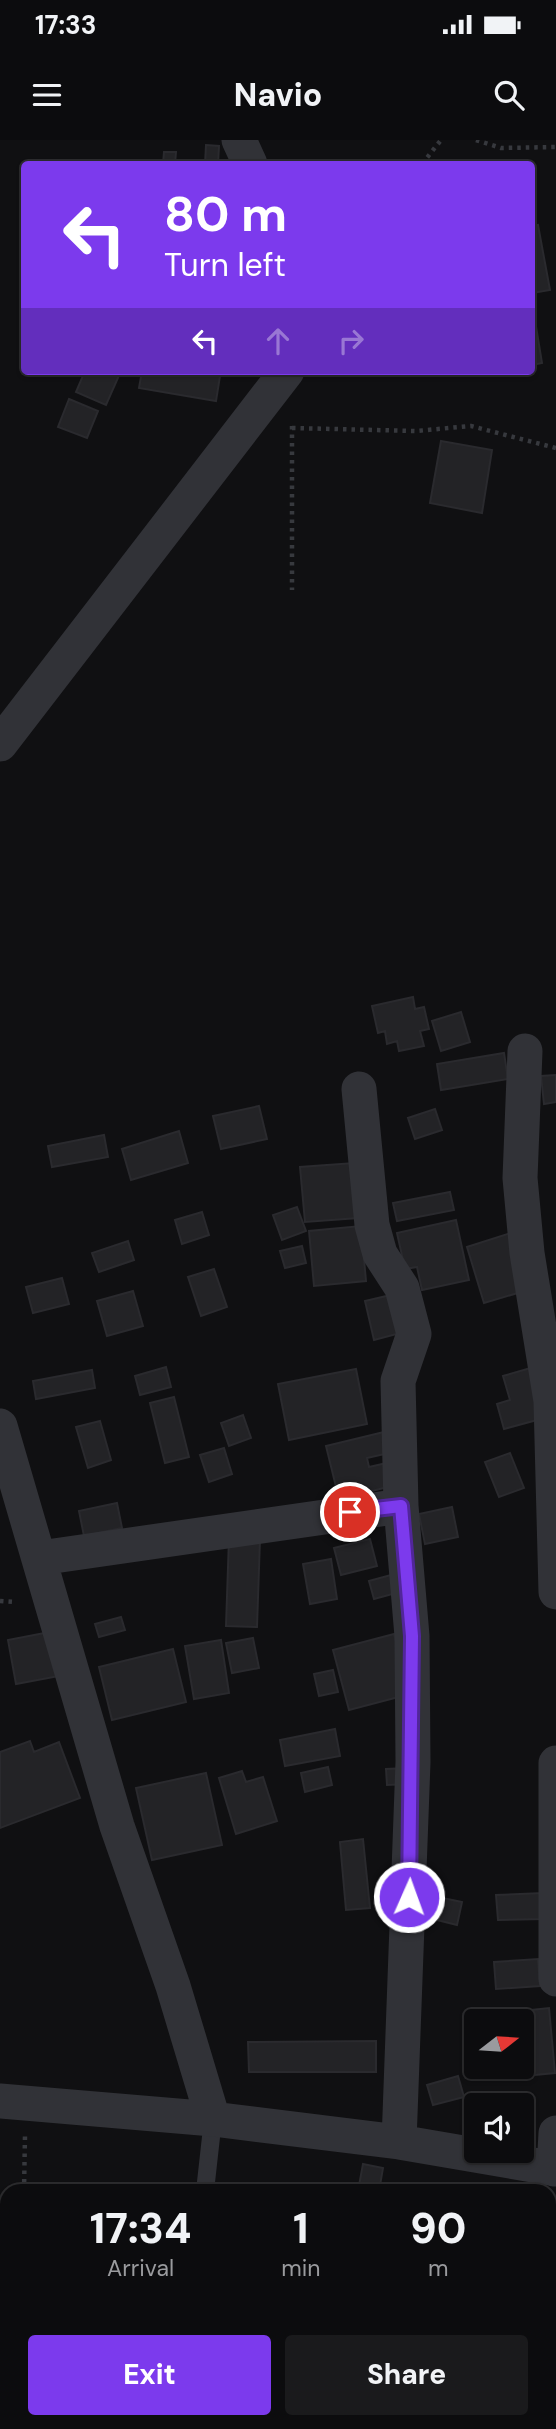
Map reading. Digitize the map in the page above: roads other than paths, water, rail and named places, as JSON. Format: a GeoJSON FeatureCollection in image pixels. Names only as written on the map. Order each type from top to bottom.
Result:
{"type":"FeatureCollection","features":[{"type":"Feature","properties":{"kind":"street"},"geometry":{"type":"LineString","coordinates":[[239,140],[249,161]]}},
{"type":"Feature","properties":{"kind":"street"},"geometry":{"type":"LineString","coordinates":[[0,744],[285,375]]}},
{"type":"Feature","properties":{"kind":"street"},"geometry":{"type":"LineString","coordinates":[[525,1051],[520,1178],[527,1254],[551,1401],[556,1592]]}},
{"type":"Feature","properties":{"kind":"street"},"geometry":{"type":"LineString","coordinates":[[359,1089],[372,1225],[380,1254],[402,1288],[414,1334],[398,1381],[401,1506],[412,1636],[413,1762],[399,2142]]}},
{"type":"Feature","properties":{"kind":"street"},"geometry":{"type":"LineString","coordinates":[[0,1426],[117,1826],[173,1986],[213,2119]]}},
{"type":"Feature","properties":{"kind":"street"},"geometry":{"type":"LineString","coordinates":[[40,1558],[401,1506]]}},
{"type":"Feature","properties":{"kind":"street"},"geometry":{"type":"LineString","coordinates":[[556,1763],[556,1979]]}},
{"type":"Feature","properties":{"kind":"street"},"geometry":{"type":"LineString","coordinates":[[13,2102],[213,2119],[399,2142],[555,2169],[556,2133]]}},
{"type":"Feature","properties":{"kind":"lane"},"geometry":{"type":"LineString","coordinates":[[206,2184],[213,2119]]}}]}
